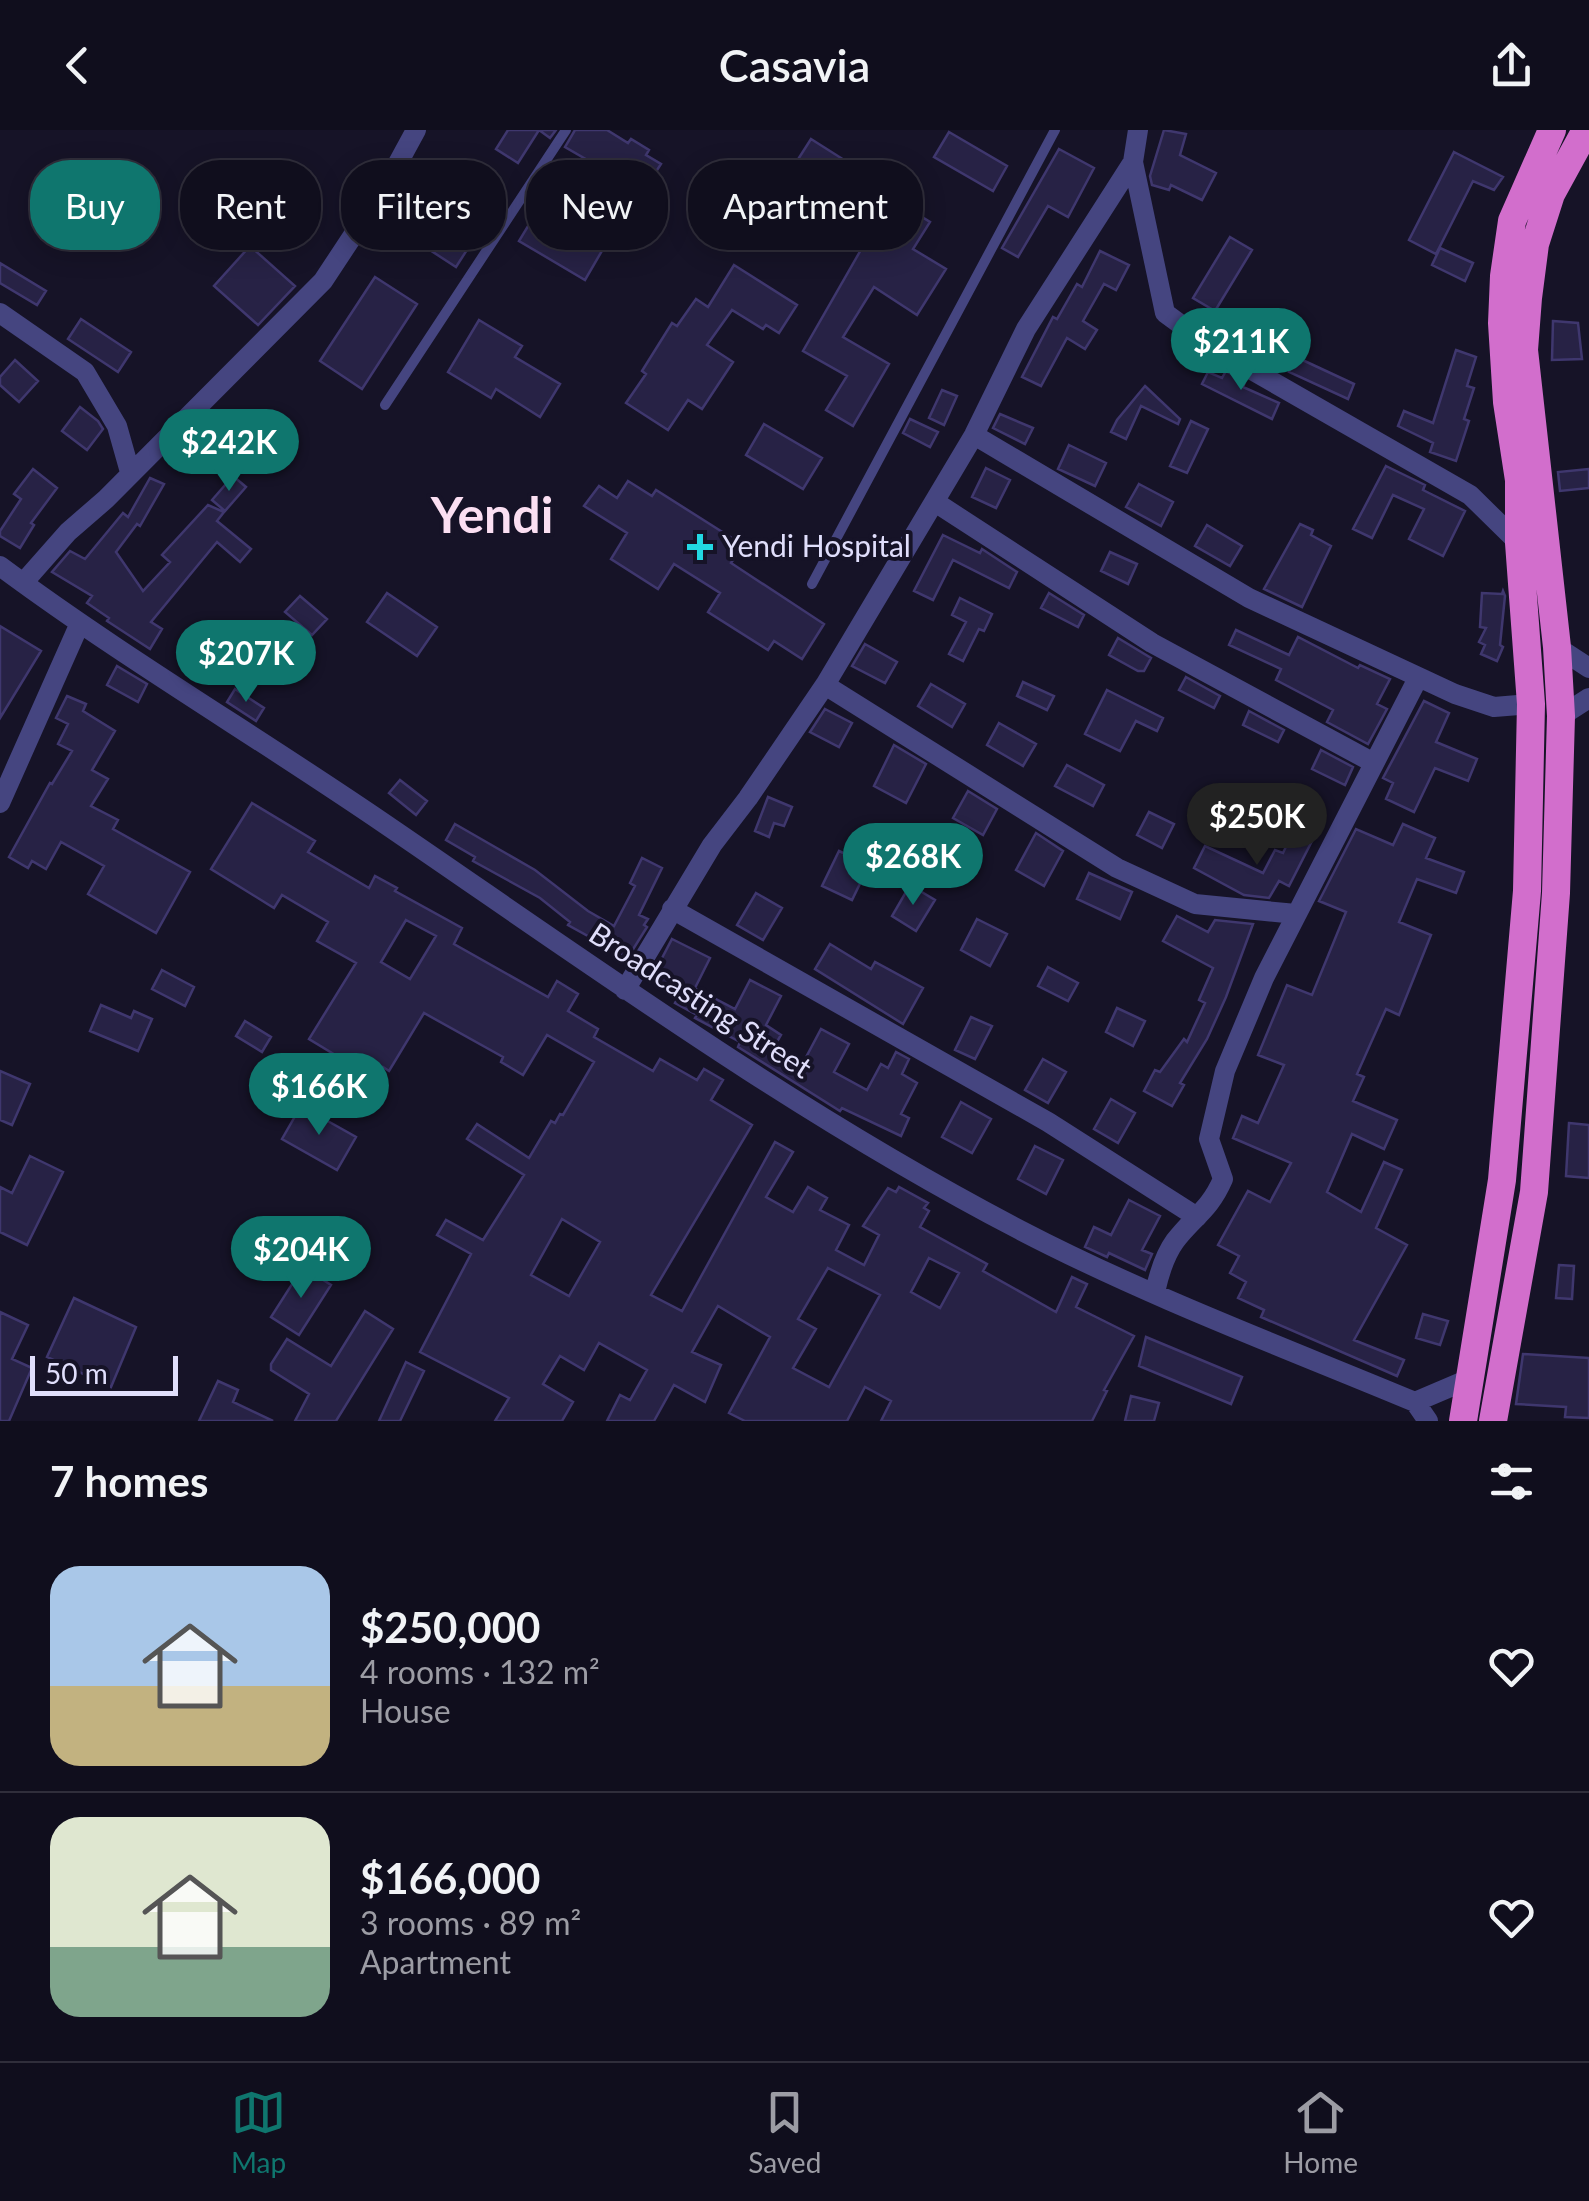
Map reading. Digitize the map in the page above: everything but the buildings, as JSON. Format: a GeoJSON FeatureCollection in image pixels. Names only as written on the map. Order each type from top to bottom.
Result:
{"type":"FeatureCollection","features":[{"type":"Feature","properties":{"kind":"highway"},"geometry":{"type":"LineString","coordinates":[[1463,1421],[1502,1180],[1527,892],[1531,704],[1518,480],[1506,402],[1504,276],[1512,221],[1552,130]]}},
{"type":"Feature","properties":{"kind":"highway"},"geometry":{"type":"LineString","coordinates":[[1493,1421],[1534,1192],[1556,892],[1558,647],[1524,350],[1535,244],[1550,194],[1586,130]]}},
{"type":"Feature","properties":{"kind":"highway"},"geometry":{"type":"LineString","coordinates":[[1531,704],[1560,710]]}},
{"type":"Feature","properties":{"kind":"street"},"geometry":{"type":"LineString","coordinates":[[23,583],[68,532],[106,500],[323,281],[385,187],[416,130]]}},
{"type":"Feature","properties":{"kind":"street"},"geometry":{"type":"LineString","coordinates":[[1138,130],[1133,162],[1165,314],[1210,346],[1470,495],[1519,543]]}},
{"type":"Feature","properties":{"kind":"street"},"geometry":{"type":"LineString","coordinates":[[626,990],[712,844],[825,685],[974,435],[1026,330],[1133,162]]}},
{"type":"Feature","properties":{"kind":"street"},"geometry":{"type":"LineString","coordinates":[[0,313],[84,372],[117,426],[130,472]]}},
{"type":"Feature","properties":{"kind":"street"},"geometry":{"type":"LineString","coordinates":[[974,435],[1249,598],[1454,694],[1494,707],[1531,704]]}},
{"type":"Feature","properties":{"kind":"street"},"geometry":{"type":"LineString","coordinates":[[935,502],[1152,644],[1374,763]]}},
{"type":"Feature","properties":{"kind":"street","name":"Broadcasting Street"},"geometry":{"type":"LineString","coordinates":[[0,566],[80,624],[327,784],[626,990],[795,1100],[1004,1222],[1072,1256],[1415,1402]]}},
{"type":"Feature","properties":{"kind":"street"},"geometry":{"type":"LineString","coordinates":[[0,803],[80,624]]}},
{"type":"Feature","properties":{"kind":"street"},"geometry":{"type":"LineString","coordinates":[[1558,647],[1589,668]]}},
{"type":"Feature","properties":{"kind":"street"},"geometry":{"type":"LineString","coordinates":[[1154,1292],[1161,1266],[1174,1242],[1213,1202],[1222,1179],[1209,1138],[1226,1071],[1264,978],[1418,678]]}},
{"type":"Feature","properties":{"kind":"street"},"geometry":{"type":"LineString","coordinates":[[825,685],[1117,868],[1195,904],[1296,914]]}},
{"type":"Feature","properties":{"kind":"street"},"geometry":{"type":"LineString","coordinates":[[1560,710],[1589,698]]}},
{"type":"Feature","properties":{"kind":"street"},"geometry":{"type":"LineString","coordinates":[[672,909],[1048,1122],[1197,1217]]}},
{"type":"Feature","properties":{"kind":"street"},"geometry":{"type":"LineString","coordinates":[[1428,1421],[1415,1402],[1469,1380]]}},
{"type":"Feature","properties":{"kind":"lane"},"geometry":{"type":"LineString","coordinates":[[385,404],[566,130]]}},
{"type":"Feature","properties":{"kind":"lane"},"geometry":{"type":"LineString","coordinates":[[812,584],[1055,130]]}},
{"type":"Feature","properties":{"kind":"place","name":"Yendi Hospital"},"geometry":{"type":"Point","coordinates":[700,547]}},
{"type":"Feature","properties":{"kind":"district","name":"Yendi"},"geometry":{"type":"Point","coordinates":[492,515]}}]}
